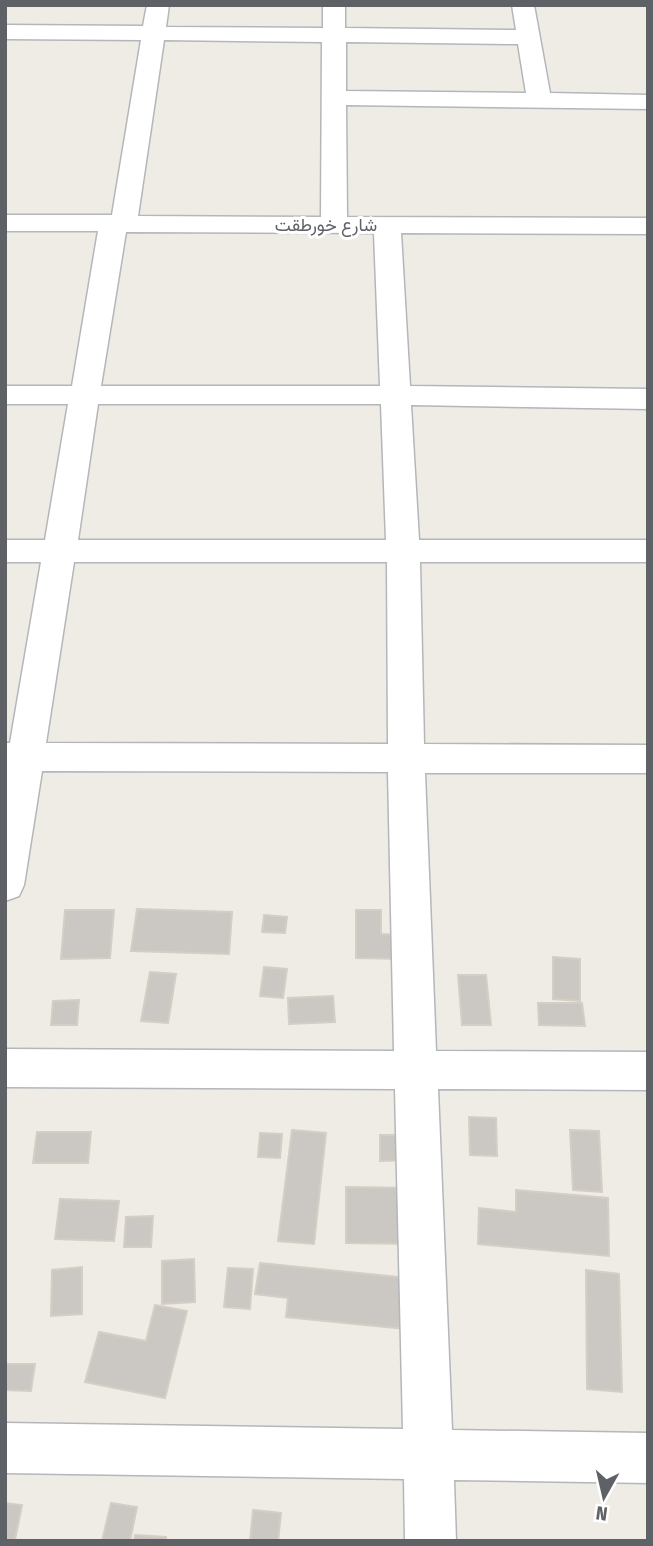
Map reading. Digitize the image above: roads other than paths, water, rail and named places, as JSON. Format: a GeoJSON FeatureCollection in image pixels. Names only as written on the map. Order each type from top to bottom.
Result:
{"type":"FeatureCollection","features":[{"type":"Feature","properties":{"kind":"street"},"geometry":{"type":"LineString","coordinates":[[5,885],[16,757],[60,551],[158,5]]}},
{"type":"Feature","properties":{"kind":"street"},"geometry":{"type":"LineString","coordinates":[[334,5],[334,225]]}},
{"type":"Feature","properties":{"kind":"street"},"geometry":{"type":"LineString","coordinates":[[523,5],[526,37],[539,101]]}},
{"type":"Feature","properties":{"kind":"street"},"geometry":{"type":"LineString","coordinates":[[5,32],[526,37]]}},
{"type":"Feature","properties":{"kind":"street"},"geometry":{"type":"LineString","coordinates":[[334,98],[648,102]]}},
{"type":"Feature","properties":{"kind":"street","name":"شارع خورطقت"},"geometry":{"type":"LineString","coordinates":[[5,223],[648,226]]}},
{"type":"Feature","properties":{"kind":"street"},"geometry":{"type":"LineString","coordinates":[[387,225],[402,550],[431,1541]]}},
{"type":"Feature","properties":{"kind":"street"},"geometry":{"type":"LineString","coordinates":[[5,395],[648,398]]}},
{"type":"Feature","properties":{"kind":"street"},"geometry":{"type":"LineString","coordinates":[[5,551],[648,551]]}},
{"type":"Feature","properties":{"kind":"street"},"geometry":{"type":"LineString","coordinates":[[16,757],[648,759]]}},
{"type":"Feature","properties":{"kind":"street"},"geometry":{"type":"LineString","coordinates":[[5,1068],[648,1071]]}},
{"type":"Feature","properties":{"kind":"street"},"geometry":{"type":"LineString","coordinates":[[5,1448],[648,1458]]}}]}
